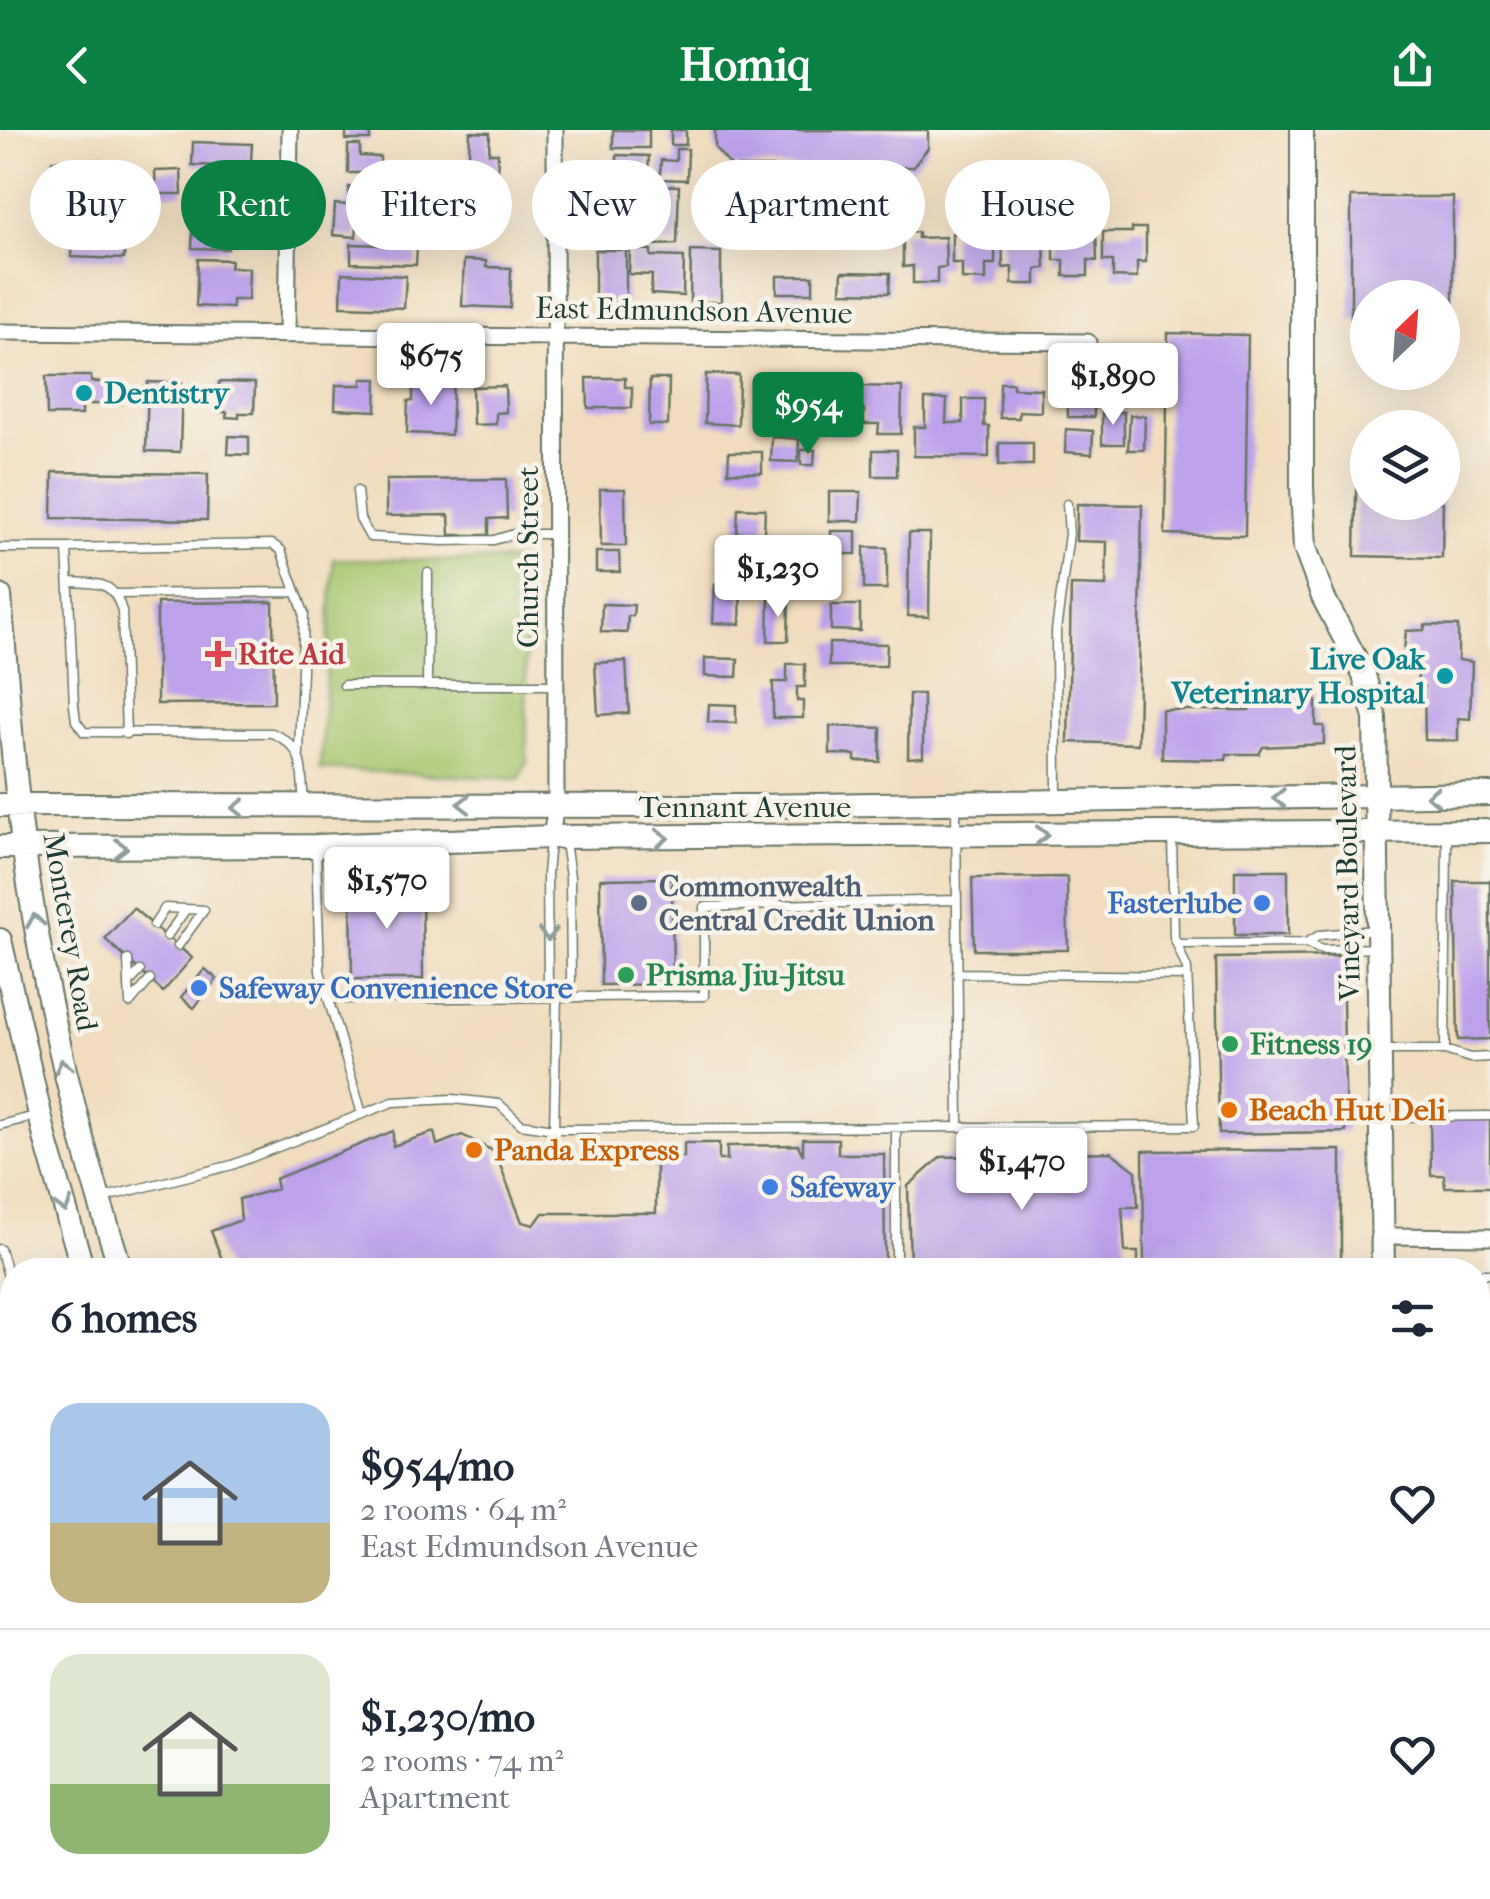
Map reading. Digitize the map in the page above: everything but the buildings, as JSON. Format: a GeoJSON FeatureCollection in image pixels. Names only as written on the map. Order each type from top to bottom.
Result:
{"type":"FeatureCollection","features":[{"type":"Feature","properties":{"kind":"main road","name":"Vineyard Boulevard"},"geometry":{"type":"LineString","coordinates":[[1302,130],[1302,471],[1306,548],[1323,596],[1364,675],[1375,718],[1383,1258]]}},
{"type":"Feature","properties":{"kind":"main road","name":"Monterey Road"},"geometry":{"type":"LineString","coordinates":[[0,596],[12,848],[98,1199],[117,1258]]}},
{"type":"Feature","properties":{"kind":"main road","name":"Tennant Avenue"},"geometry":{"type":"LineString","coordinates":[[9,806],[754,806],[1490,794]]}},
{"type":"Feature","properties":{"kind":"main road","name":"Tennant Avenue"},"geometry":{"type":"LineString","coordinates":[[12,848],[316,846],[558,837],[1490,831]]}},
{"type":"Feature","properties":{"kind":"main road"},"geometry":{"type":"LineString","coordinates":[[0,940],[5,990],[80,1258]]}},
{"type":"Feature","properties":{"kind":"street"},"geometry":{"type":"LineString","coordinates":[[287,334],[290,130]]}},
{"type":"Feature","properties":{"kind":"street","name":"Church Street"},"geometry":{"type":"LineString","coordinates":[[556,130],[558,837]]}},
{"type":"Feature","properties":{"kind":"street","name":"East Edmundson Avenue"},"geometry":{"type":"LineString","coordinates":[[0,332],[1088,342]]}},
{"type":"Feature","properties":{"kind":"street"},"geometry":{"type":"LineString","coordinates":[[1383,1236],[1490,1237]]}},
{"type":"Feature","properties":{"kind":"lane"},"geometry":{"type":"LineString","coordinates":[[357,490],[360,519],[370,537],[443,541],[556,534]]}},
{"type":"Feature","properties":{"kind":"lane"},"geometry":{"type":"LineString","coordinates":[[1056,800],[1056,631],[1069,534],[1067,504]]}},
{"type":"Feature","properties":{"kind":"lane"},"geometry":{"type":"LineString","coordinates":[[0,548],[272,544],[281,550],[304,613],[299,753],[304,806]]}},
{"type":"Feature","properties":{"kind":"lane"},"geometry":{"type":"LineString","coordinates":[[67,548],[76,721],[84,732],[272,733],[289,740],[299,753]]}},
{"type":"Feature","properties":{"kind":"lane"},"geometry":{"type":"LineString","coordinates":[[427,686],[428,573]]}},
{"type":"Feature","properties":{"kind":"lane"},"geometry":{"type":"LineString","coordinates":[[70,582],[104,584],[116,594],[122,611],[126,734]]}},
{"type":"Feature","properties":{"kind":"lane"},"geometry":{"type":"LineString","coordinates":[[116,594],[296,592]]}},
{"type":"Feature","properties":{"kind":"lane"},"geometry":{"type":"LineString","coordinates":[[344,686],[556,686]]}},
{"type":"Feature","properties":{"kind":"lane"},"geometry":{"type":"LineString","coordinates":[[956,801],[959,1126]]}},
{"type":"Feature","properties":{"kind":"lane"},"geometry":{"type":"LineString","coordinates":[[1444,1050],[1448,832]]}},
{"type":"Feature","properties":{"kind":"lane"},"geometry":{"type":"LineString","coordinates":[[98,1199],[220,1168],[393,1102],[453,1099],[500,1104],[521,1124],[554,1129],[1194,1126],[1188,976],[1177,944],[1172,833]]}},
{"type":"Feature","properties":{"kind":"lane"},"geometry":{"type":"LineString","coordinates":[[557,995],[548,984],[547,874],[558,837]]}},
{"type":"Feature","properties":{"kind":"lane"},"geometry":{"type":"LineString","coordinates":[[554,1129],[557,995],[570,980],[570,876],[558,837]]}},
{"type":"Feature","properties":{"kind":"lane"},"geometry":{"type":"LineString","coordinates":[[316,846],[320,971],[362,1114]]}},
{"type":"Feature","properties":{"kind":"lane"},"geometry":{"type":"LineString","coordinates":[[328,999],[704,996],[704,907],[956,900]]}},
{"type":"Feature","properties":{"kind":"lane"},"geometry":{"type":"LineString","coordinates":[[154,925],[165,908],[204,910],[178,946]]}},
{"type":"Feature","properties":{"kind":"lane"},"geometry":{"type":"LineString","coordinates":[[167,936],[186,909]]}},
{"type":"Feature","properties":{"kind":"lane"},"geometry":{"type":"LineString","coordinates":[[1306,944],[1320,936],[1380,938]]}},
{"type":"Feature","properties":{"kind":"lane"},"geometry":{"type":"LineString","coordinates":[[1177,944],[1306,944],[1322,950],[1380,938]]}},
{"type":"Feature","properties":{"kind":"lane"},"geometry":{"type":"LineString","coordinates":[[128,960],[130,1003],[150,980]]}},
{"type":"Feature","properties":{"kind":"lane"},"geometry":{"type":"LineString","coordinates":[[129,983],[140,971]]}},
{"type":"Feature","properties":{"kind":"lane"},"geometry":{"type":"LineString","coordinates":[[957,973],[1188,976]]}},
{"type":"Feature","properties":{"kind":"lane"},"geometry":{"type":"LineString","coordinates":[[1382,1050],[1444,1050],[1470,1058],[1490,1058]]}},
{"type":"Feature","properties":{"kind":"lane"},"geometry":{"type":"LineString","coordinates":[[0,1125],[39,1116]]}},
{"type":"Feature","properties":{"kind":"lane"},"geometry":{"type":"LineString","coordinates":[[1382,1117],[1490,1116]]}},
{"type":"Feature","properties":{"kind":"lane"},"geometry":{"type":"LineString","coordinates":[[896,1128],[896,1258]]}},
{"type":"Feature","properties":{"kind":"green space"},"geometry":{"type":"Polygon","coordinates":[[[334,559],[525,561],[527,763],[519,779],[320,769],[334,559]]]}},
{"type":"Feature","properties":{"kind":"place","name":"Dentistry"},"geometry":{"type":"Point","coordinates":[84,393]}},
{"type":"Feature","properties":{"kind":"place","name":"Rite Aid"},"geometry":{"type":"Point","coordinates":[218,654]}},
{"type":"Feature","properties":{"kind":"place","name":"Live Oak Veterinary Hospital"},"geometry":{"type":"Point","coordinates":[1445,676]}},
{"type":"Feature","properties":{"kind":"place","name":"Commonwealth Central Credit Union"},"geometry":{"type":"Point","coordinates":[639,903]}},
{"type":"Feature","properties":{"kind":"place","name":"Fasterlube"},"geometry":{"type":"Point","coordinates":[1262,903]}},
{"type":"Feature","properties":{"kind":"place","name":"Prisma Jiu-Jitsu"},"geometry":{"type":"Point","coordinates":[626,975]}},
{"type":"Feature","properties":{"kind":"place","name":"Safeway Convenience Store"},"geometry":{"type":"Point","coordinates":[199,988]}},
{"type":"Feature","properties":{"kind":"place","name":"Fitness 19"},"geometry":{"type":"Point","coordinates":[1230,1044]}},
{"type":"Feature","properties":{"kind":"place","name":"Beach Hut Deli"},"geometry":{"type":"Point","coordinates":[1229,1110]}},
{"type":"Feature","properties":{"kind":"place","name":"Panda Express"},"geometry":{"type":"Point","coordinates":[474,1150]}},
{"type":"Feature","properties":{"kind":"place","name":"Safeway"},"geometry":{"type":"Point","coordinates":[770,1187]}}]}
